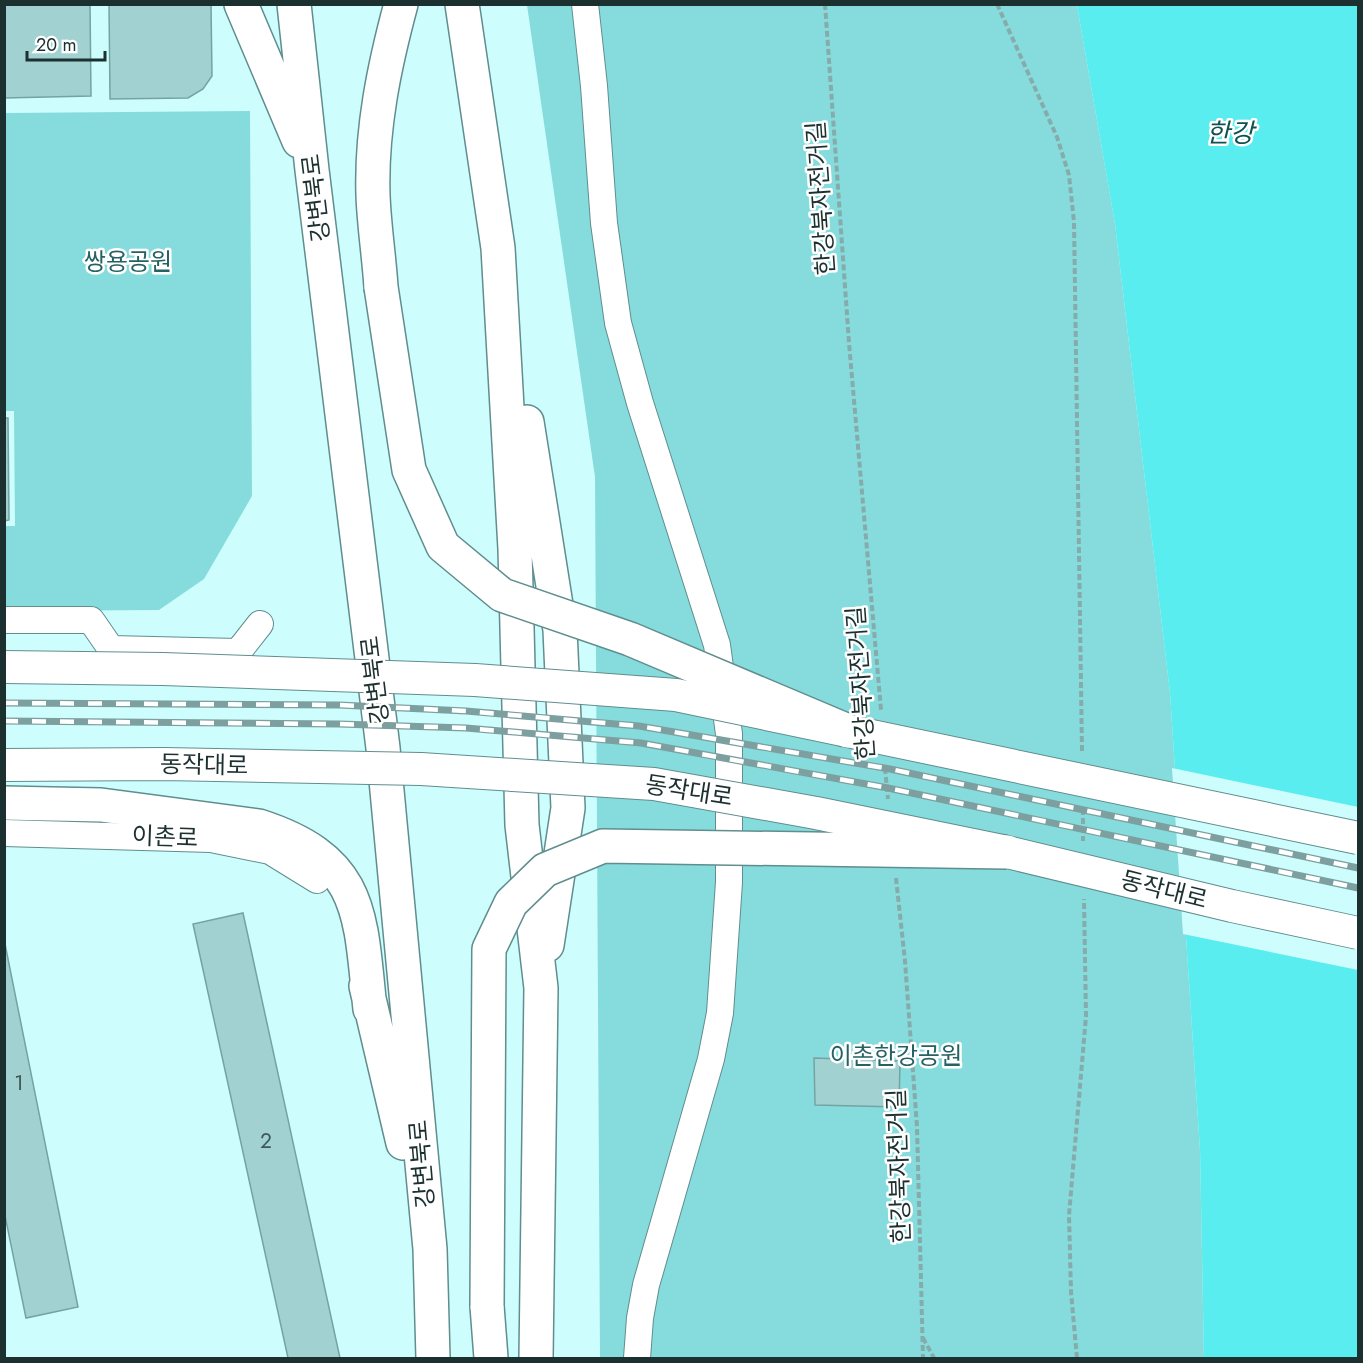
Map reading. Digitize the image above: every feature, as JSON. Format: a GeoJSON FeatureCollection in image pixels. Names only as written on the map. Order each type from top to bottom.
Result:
{"type":"FeatureCollection","features":[{"type":"Feature","properties":{"kind":"highway"},"geometry":{"type":"LineString","coordinates":[[241,4],[312,170]]}},
{"type":"Feature","properties":{"kind":"highway","name":"강변북로"},"geometry":{"type":"LineString","coordinates":[[294,4],[312,170],[383,748],[430,1249],[433,1359]]}},
{"type":"Feature","properties":{"kind":"highway"},"geometry":{"type":"LineString","coordinates":[[401,4],[386,58],[375,133],[373,196],[381,287],[409,470],[443,546],[502,595],[630,639],[848,731]]}},
{"type":"Feature","properties":{"kind":"highway"},"geometry":{"type":"LineString","coordinates":[[462,4],[498,248],[560,630],[568,808],[541,988]]}},
{"type":"Feature","properties":{"kind":"highway"},"geometry":{"type":"LineString","coordinates":[[498,248],[515,549],[522,825],[541,988],[536,1359]]}},
{"type":"Feature","properties":{"kind":"highway"},"geometry":{"type":"LineString","coordinates":[[4,803],[100,805],[260,826],[284,834],[318,854],[333,867],[345,883],[362,926],[370,1009]]}},
{"type":"Feature","properties":{"kind":"highway"},"geometry":{"type":"LineString","coordinates":[[491,1359],[487,1306],[489,949],[511,903],[545,870],[603,846],[1007,852]]}},
{"type":"Feature","properties":{"kind":"highway"},"geometry":{"type":"LineString","coordinates":[[317,880],[344,915],[363,968],[370,1009],[430,1249]]}},
{"type":"Feature","properties":{"kind":"main road"},"geometry":{"type":"LineString","coordinates":[[4,667],[163,669],[475,680],[676,695],[1359,838]]}},
{"type":"Feature","properties":{"kind":"main road","name":"동작대로"},"geometry":{"type":"LineString","coordinates":[[4,765],[164,764],[422,769],[654,784],[816,813],[1007,852],[1232,906],[1359,933]]}},
{"type":"Feature","properties":{"kind":"street"},"geometry":{"type":"LineString","coordinates":[[585,4],[594,86],[604,223],[618,323],[640,403],[717,645],[729,734],[729,882],[720,1013],[711,1059],[646,1285],[640,1318],[637,1359]]}},
{"type":"Feature","properties":{"kind":"street"},"geometry":{"type":"LineString","coordinates":[[4,620],[91,620],[111,650],[238,652],[260,624]]}},
{"type":"Feature","properties":{"kind":"street","name":"이촌로"},"geometry":{"type":"LineString","coordinates":[[4,833],[211,839],[270,851],[317,880]]}},
{"type":"Feature","properties":{"kind":"path","name":"한강북자전거길"},"geometry":{"type":"LineString","coordinates":[[825,4],[849,344],[882,717]]}},
{"type":"Feature","properties":{"kind":"path"},"geometry":{"type":"LineString","coordinates":[[997,4],[1057,137],[1069,175],[1074,222],[1082,755]]}},
{"type":"Feature","properties":{"kind":"path","name":"한강북자전거길"},"geometry":{"type":"LineString","coordinates":[[885,763],[889,810]]}},
{"type":"Feature","properties":{"kind":"path"},"geometry":{"type":"LineString","coordinates":[[1083,803],[1083,850]]}},
{"type":"Feature","properties":{"kind":"path","name":"한강북자전거길"},"geometry":{"type":"LineString","coordinates":[[895,868],[905,961],[917,1127],[923,1359]]}},
{"type":"Feature","properties":{"kind":"path"},"geometry":{"type":"LineString","coordinates":[[1077,1359],[1071,1292],[1069,1215],[1086,1016],[1084,898]]}},
{"type":"Feature","properties":{"kind":"path"},"geometry":{"type":"LineString","coordinates":[[923,1337],[934,1359]]}},
{"type":"Feature","properties":{"kind":"green space","name":"이촌한강공원"},"geometry":{"type":"Polygon","coordinates":[[[527,5],[1077,5],[1115,224],[1170,693],[1200,1150],[1204,1358],[600,1358],[595,477],[527,5]]]}},
{"type":"Feature","properties":{"kind":"green space","name":"쌍용공원"},"geometry":{"type":"Polygon","coordinates":[[[250,111],[252,496],[204,579],[159,610],[5,611],[4,526],[15,526],[14,411],[4,411],[5,113],[250,111]]]}},
{"type":"Feature","properties":{"kind":"water","name":"한강"},"geometry":{"type":"Polygon","coordinates":[[[1077,5],[1358,5],[1358,1358],[1204,1358],[1200,1150],[1170,693],[1115,224],[1077,5]]]}},
{"type":"Feature","properties":{"kind":"pier"},"geometry":{"type":"Polygon","coordinates":[[[1172,768],[1358,807],[1358,970],[1183,934],[1172,768]]]}},
{"type":"Feature","properties":{"kind":"building"},"geometry":{"type":"Polygon","coordinates":[[[4,4],[90,4],[91,96],[4,98],[4,4]]]}},
{"type":"Feature","properties":{"kind":"building"},"geometry":{"type":"Polygon","coordinates":[[[109,4],[211,4],[212,76],[203,89],[188,98],[110,99],[109,4]]]}},
{"type":"Feature","properties":{"kind":"building"},"geometry":{"type":"Polygon","coordinates":[[[4,418],[8,418],[9,520],[4,521],[4,418]]]}},
{"type":"Feature","properties":{"kind":"building"},"geometry":{"type":"Polygon","coordinates":[[[243,913],[340,1358],[288,1358],[193,924],[243,913]]]}},
{"type":"Feature","properties":{"kind":"building"},"geometry":{"type":"Polygon","coordinates":[[[4,939],[78,1307],[26,1318],[4,1211],[4,939]]]}},
{"type":"Feature","properties":{"kind":"building"},"geometry":{"type":"Polygon","coordinates":[[[814,1058],[900,1061],[899,1107],[815,1105],[814,1058]]]}},
{"type":"Feature","properties":{"kind":"railway"},"geometry":{"type":"LineString","coordinates":[[4,703],[339,705],[466,711],[639,726],[890,769],[1358,868]]}},
{"type":"Feature","properties":{"kind":"railway"},"geometry":{"type":"LineString","coordinates":[[4,721],[339,724],[466,728],[641,743],[888,788],[1358,888]]}}]}
